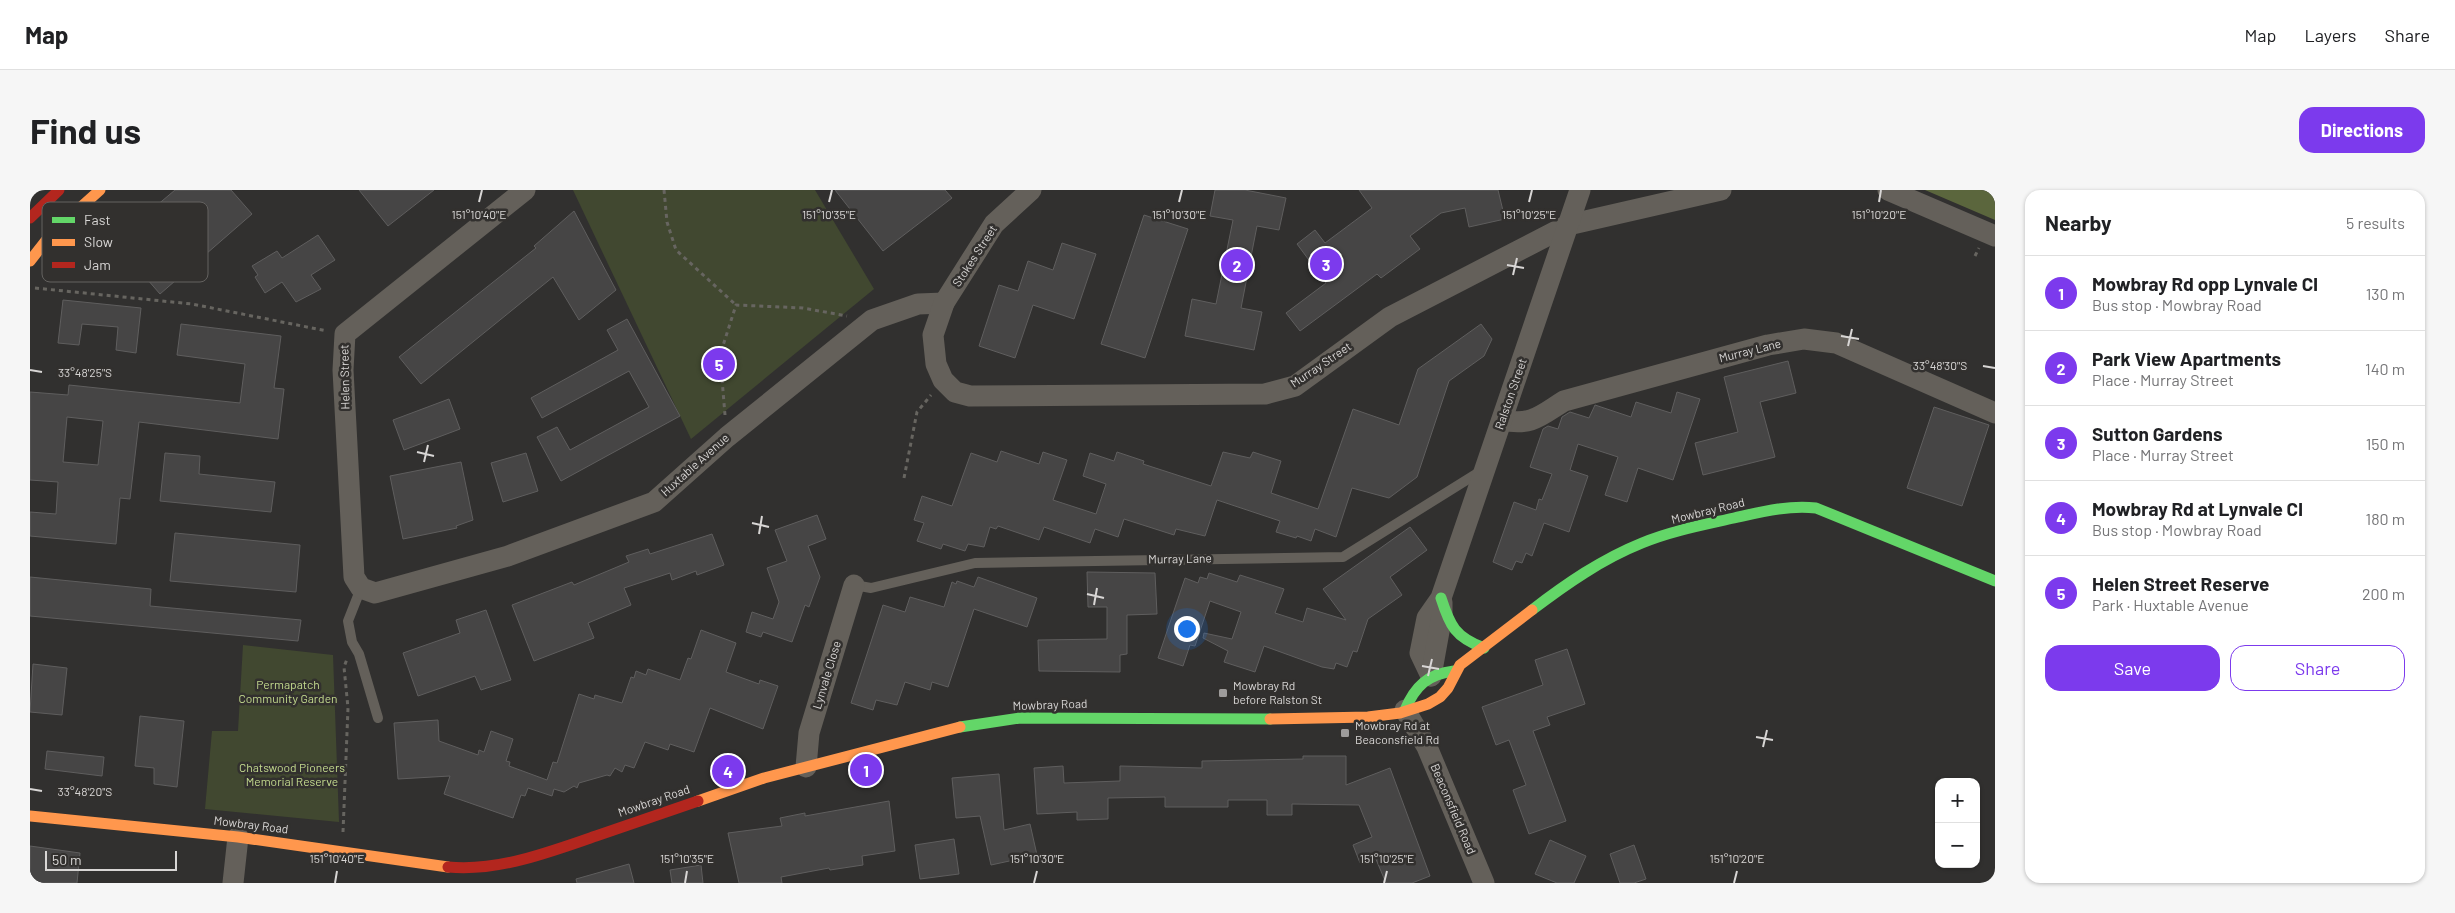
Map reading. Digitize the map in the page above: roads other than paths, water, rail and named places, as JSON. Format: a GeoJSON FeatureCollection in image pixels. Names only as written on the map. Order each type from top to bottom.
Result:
{"type":"FeatureCollection","features":[{"type":"Feature","properties":{"kind":"main road"},"geometry":{"type":"LineString","coordinates":[[47,202],[59,190]]}},
{"type":"Feature","properties":{"kind":"main road"},"geometry":{"type":"LineString","coordinates":[[87,202],[100,190]]}},
{"type":"Feature","properties":{"kind":"main road"},"geometry":{"type":"LineString","coordinates":[[30,218],[42,206]]}},
{"type":"Feature","properties":{"kind":"main road"},"geometry":{"type":"LineString","coordinates":[[30,261],[42,246]]}},
{"type":"Feature","properties":{"kind":"main road","name":"Mowbray Road"},"geometry":{"type":"LineString","coordinates":[[1405,710],[1410,696],[1418,684],[1438,671],[1454,670],[1576,580],[1620,553],[1690,528],[1783,507],[1800,505],[1816,508],[1995,581]]}},
{"type":"Feature","properties":{"kind":"main road"},"geometry":{"type":"LineString","coordinates":[[1442,598],[1451,626],[1458,636],[1468,643],[1484,648]]}},
{"type":"Feature","properties":{"kind":"main road","name":"Mowbray Road"},"geometry":{"type":"LineString","coordinates":[[30,816],[238,837],[343,853],[469,876],[506,863],[556,850],[756,781],[962,727],[1020,718],[1371,717],[1430,703],[1448,689],[1454,670]]}},
{"type":"Feature","properties":{"kind":"street","name":"Helen Street"},"geometry":{"type":"LineString","coordinates":[[361,588],[354,577],[343,370],[345,334],[525,190]]}},
{"type":"Feature","properties":{"kind":"street","name":"Stokes Street"},"geometry":{"type":"LineString","coordinates":[[944,304],[994,224],[1031,190]]}},
{"type":"Feature","properties":{"kind":"street","name":"Ralston Street"},"geometry":{"type":"LineString","coordinates":[[1431,676],[1420,653],[1426,618],[1442,598],[1484,469],[1580,190]]}},
{"type":"Feature","properties":{"kind":"street","name":"Murray Street"},"geometry":{"type":"LineString","coordinates":[[944,304],[933,335],[936,364],[943,380],[955,392],[970,396],[1265,394],[1295,386],[1390,317],[1568,225],[1721,190]]}},
{"type":"Feature","properties":{"kind":"street"},"geometry":{"type":"LineString","coordinates":[[1888,190],[1995,236]]}},
{"type":"Feature","properties":{"kind":"street","name":"Huxtable Avenue"},"geometry":{"type":"LineString","coordinates":[[361,588],[375,592],[508,556],[654,502],[727,437],[872,320],[918,304],[944,304]]}},
{"type":"Feature","properties":{"kind":"street","name":"Murray Lane"},"geometry":{"type":"LineString","coordinates":[[1502,420],[1520,424],[1538,418],[1564,401],[1768,345],[1804,339],[1836,343],[1995,413]]}},
{"type":"Feature","properties":{"kind":"street","name":"Lynvale Close"},"geometry":{"type":"LineString","coordinates":[[806,767],[809,734],[854,585]]}},
{"type":"Feature","properties":{"kind":"street","name":"Beaconsfield Road"},"geometry":{"type":"LineString","coordinates":[[1405,710],[1427,747],[1484,883]]}},
{"type":"Feature","properties":{"kind":"street"},"geometry":{"type":"LineString","coordinates":[[233,883],[238,837]]}},
{"type":"Feature","properties":{"kind":"lane","name":"Murray Lane"},"geometry":{"type":"LineString","coordinates":[[854,585],[871,588],[975,563],[1344,557],[1484,469]]}},
{"type":"Feature","properties":{"kind":"lane"},"geometry":{"type":"LineString","coordinates":[[361,588],[348,621],[352,642],[359,654],[378,718]]}},
{"type":"Feature","properties":{"kind":"place","name":"Sutton Gardens"},"geometry":{"type":"Point","coordinates":[1326,264]}},
{"type":"Feature","properties":{"kind":"place","name":"Park View Apartments"},"geometry":{"type":"Point","coordinates":[1237,265]}},
{"type":"Feature","properties":{"kind":"place","name":"Helen Street Reserve"},"geometry":{"type":"Point","coordinates":[719,364]}},
{"type":"Feature","properties":{"kind":"place","name":"Mowbray Rd before Ralston St"},"geometry":{"type":"Point","coordinates":[1223,693]}},
{"type":"Feature","properties":{"kind":"place","name":"Mowbray Rd at Beaconsfield Rd"},"geometry":{"type":"Point","coordinates":[1345,733]}},
{"type":"Feature","properties":{"kind":"place","name":"Mowbray Rd opp Lynvale Cl"},"geometry":{"type":"Point","coordinates":[866,770]}},
{"type":"Feature","properties":{"kind":"place","name":"Mowbray Rd at Lynvale Cl"},"geometry":{"type":"Point","coordinates":[728,771]}},
{"type":"Feature","properties":{"kind":"park label","name":"Permapatch Community Garden"},"geometry":{"type":"Point","coordinates":[288,692]}},
{"type":"Feature","properties":{"kind":"park label","name":"Chatswood Pioneers Memorial Reserve"},"geometry":{"type":"Point","coordinates":[292,775]}}]}
